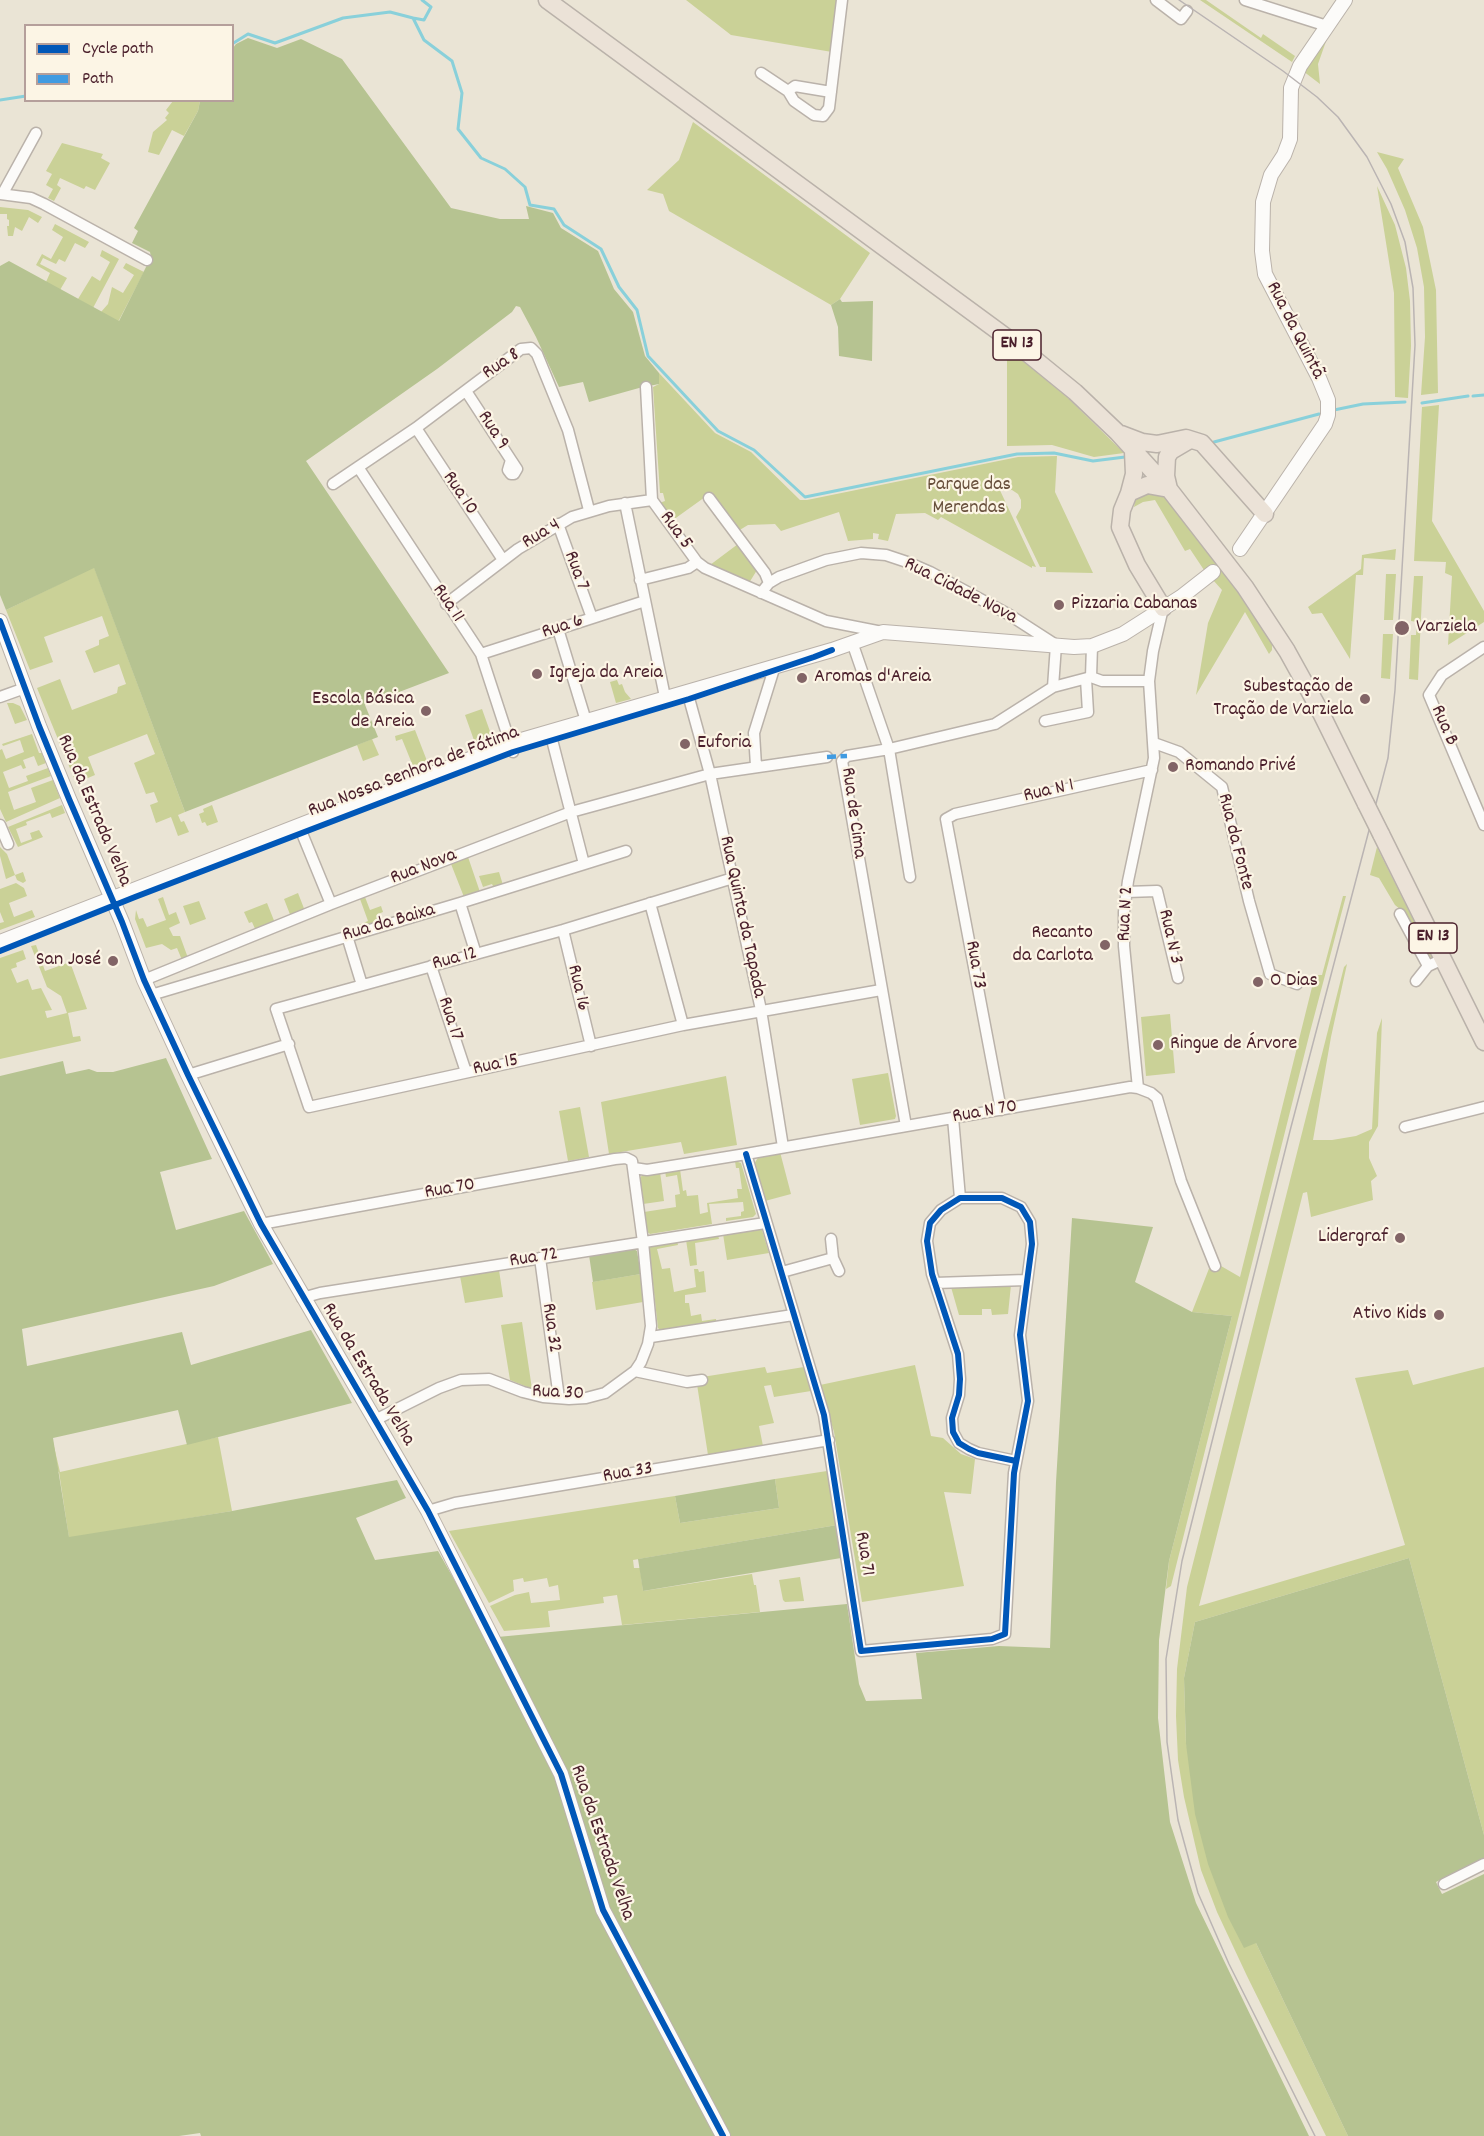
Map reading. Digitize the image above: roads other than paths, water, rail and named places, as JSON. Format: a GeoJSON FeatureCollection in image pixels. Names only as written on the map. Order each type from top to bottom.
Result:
{"type":"FeatureCollection","features":[{"type":"Feature","properties":{"kind":"main road","name":"EN 13"},"geometry":{"type":"LineString","coordinates":[[547,0],[1021,348],[1075,392],[1118,433],[1169,489],[1245,587],[1287,651],[1381,834],[1436,963],[1484,1042]]}},
{"type":"Feature","properties":{"kind":"main road"},"geometry":{"type":"LineString","coordinates":[[1118,433],[1142,442],[1157,444],[1180,438],[1202,442],[1264,514]]}},
{"type":"Feature","properties":{"kind":"main road"},"geometry":{"type":"LineString","coordinates":[[1129,493],[1147,485],[1169,489],[1166,476],[1167,458],[1171,451],[1192,439]]}},
{"type":"Feature","properties":{"kind":"main road"},"geometry":{"type":"LineString","coordinates":[[1133,451],[1134,474],[1122,510],[1120,527],[1137,565],[1163,608]]}},
{"type":"Feature","properties":{"kind":"street"},"geometry":{"type":"LineString","coordinates":[[761,73],[788,91],[794,101],[814,115],[823,116],[829,108],[842,0]]}},
{"type":"Feature","properties":{"kind":"street"},"geometry":{"type":"LineString","coordinates":[[1156,0],[1181,20],[1187,11]]}},
{"type":"Feature","properties":{"kind":"street"},"geometry":{"type":"LineString","coordinates":[[1245,0],[1327,26]]}},
{"type":"Feature","properties":{"kind":"street","name":"Rua da Quintã"},"geometry":{"type":"LineString","coordinates":[[1240,549],[1325,424],[1328,415],[1328,400],[1319,378],[1265,274],[1263,202],[1271,175],[1284,155],[1290,139],[1291,88],[1300,66],[1345,0]]}},
{"type":"Feature","properties":{"kind":"street"},"geometry":{"type":"LineString","coordinates":[[788,91],[795,86],[831,92]]}},
{"type":"Feature","properties":{"kind":"street"},"geometry":{"type":"LineString","coordinates":[[36,133],[1,193],[31,198],[147,260]]}},
{"type":"Feature","properties":{"kind":"street","name":"Rua 8"},"geometry":{"type":"LineString","coordinates":[[333,484],[416,428],[521,349],[531,348],[537,354],[568,430],[589,510]]}},
{"type":"Feature","properties":{"kind":"street"},"geometry":{"type":"LineString","coordinates":[[646,387],[652,500]]}},
{"type":"Feature","properties":{"kind":"street","name":"Rua 9"},"geometry":{"type":"LineString","coordinates":[[466,391],[511,460],[516,472]]}},
{"type":"Feature","properties":{"kind":"street","name":"Rua 10"},"geometry":{"type":"LineString","coordinates":[[416,428],[503,560]]}},
{"type":"Feature","properties":{"kind":"street","name":"Rua 11"},"geometry":{"type":"LineString","coordinates":[[358,467],[481,654],[512,748]]}},
{"type":"Feature","properties":{"kind":"street"},"geometry":{"type":"LineString","coordinates":[[709,498],[765,573],[769,583]]}},
{"type":"Feature","properties":{"kind":"street","name":"Rua 4"},"geometry":{"type":"LineString","coordinates":[[446,604],[503,560],[558,524],[589,510],[652,500]]}},
{"type":"Feature","properties":{"kind":"street","name":"Rua 5"},"geometry":{"type":"LineString","coordinates":[[652,500],[697,562]]}},
{"type":"Feature","properties":{"kind":"street"},"geometry":{"type":"LineString","coordinates":[[625,503],[665,697]]}},
{"type":"Feature","properties":{"kind":"street","name":"Rua 7"},"geometry":{"type":"LineString","coordinates":[[558,524],[592,618]]}},
{"type":"Feature","properties":{"kind":"street","name":"Rua Cidade Nova"},"geometry":{"type":"LineString","coordinates":[[761,593],[779,576],[826,560],[861,553],[886,555],[930,572],[1008,614],[1056,645]]}},
{"type":"Feature","properties":{"kind":"street"},"geometry":{"type":"LineString","coordinates":[[640,580],[688,568],[697,562],[705,568],[826,621],[883,632],[1092,646],[1123,634],[1181,597],[1214,572]]}},
{"type":"Feature","properties":{"kind":"street","name":"Rua 6"},"geometry":{"type":"LineString","coordinates":[[481,654],[645,601]]}},
{"type":"Feature","properties":{"kind":"street"},"geometry":{"type":"LineString","coordinates":[[1154,743],[1149,681],[1163,608]]}},
{"type":"Feature","properties":{"kind":"street","name":"Rua da Estrada Velha"},"geometry":{"type":"LineString","coordinates":[[0,621],[69,799],[114,902],[144,980],[188,1075],[261,1224],[428,1511],[561,1774],[603,1910],[723,2136]]}},
{"type":"Feature","properties":{"kind":"street"},"geometry":{"type":"LineString","coordinates":[[558,629],[586,721]]}},
{"type":"Feature","properties":{"kind":"street","name":"Rua Nossa Senhora de Fátima"},"geometry":{"type":"LineString","coordinates":[[551,736],[586,721],[665,697],[688,695],[773,672],[883,632]]}},
{"type":"Feature","properties":{"kind":"street"},"geometry":{"type":"LineString","coordinates":[[852,642],[889,749],[910,877]]}},
{"type":"Feature","properties":{"kind":"street"},"geometry":{"type":"LineString","coordinates":[[1053,687],[1056,645]]}},
{"type":"Feature","properties":{"kind":"street"},"geometry":{"type":"LineString","coordinates":[[1045,721],[1088,712],[1092,646]]}},
{"type":"Feature","properties":{"kind":"street","name":"Rua B"},"geometry":{"type":"LineString","coordinates":[[1484,647],[1442,675],[1429,694],[1484,825]]}},
{"type":"Feature","properties":{"kind":"street","name":"Rua Nossa Senhora de Fátima"},"geometry":{"type":"LineString","coordinates":[[114,902],[512,748],[832,650]]}},
{"type":"Feature","properties":{"kind":"street"},"geometry":{"type":"LineString","coordinates":[[756,766],[754,733],[773,672]]}},
{"type":"Feature","properties":{"kind":"street","name":"Rua de Cima"},"geometry":{"type":"LineString","coordinates":[[906,1126],[842,761],[847,756],[889,749],[995,724],[1053,687],[1089,678],[1102,681],[1149,681]]}},
{"type":"Feature","properties":{"kind":"street"},"geometry":{"type":"LineString","coordinates":[[0,697],[25,688]]}},
{"type":"Feature","properties":{"kind":"street","name":"Rua Quinta da Tapada"},"geometry":{"type":"LineString","coordinates":[[688,695],[710,774],[761,1010],[783,1147]]}},
{"type":"Feature","properties":{"kind":"street"},"geometry":{"type":"LineString","coordinates":[[551,736],[584,864]]}},
{"type":"Feature","properties":{"kind":"street","name":"Rua N 2"},"geometry":{"type":"LineString","coordinates":[[1138,1088],[1124,946],[1124,912],[1126,892],[1152,770],[1154,743]]}},
{"type":"Feature","properties":{"kind":"street","name":"Rua da Fonte"},"geometry":{"type":"LineString","coordinates":[[1154,743],[1179,752],[1222,787],[1249,901],[1270,974],[1297,984]]}},
{"type":"Feature","properties":{"kind":"street","name":"Rua Nova"},"geometry":{"type":"LineString","coordinates":[[144,980],[331,904],[571,812],[710,774],[827,757]]}},
{"type":"Feature","properties":{"kind":"street","name":"Rua N 1"},"geometry":{"type":"LineString","coordinates":[[946,819],[955,814],[1152,770]]}},
{"type":"Feature","properties":{"kind":"street","name":"Rua 73"},"geometry":{"type":"LineString","coordinates":[[946,819],[1001,1110]]}},
{"type":"Feature","properties":{"kind":"street"},"geometry":{"type":"LineString","coordinates":[[0,827],[9,844]]}},
{"type":"Feature","properties":{"kind":"street"},"geometry":{"type":"LineString","coordinates":[[301,830],[331,904]]}},
{"type":"Feature","properties":{"kind":"street","name":"Rua da Baixa"},"geometry":{"type":"LineString","coordinates":[[151,995],[626,851]]}},
{"type":"Feature","properties":{"kind":"street","name":"Rua 12"},"geometry":{"type":"LineString","coordinates":[[309,1107],[276,1009],[563,930],[733,878]]}},
{"type":"Feature","properties":{"kind":"street","name":"Rua N 3"},"geometry":{"type":"LineString","coordinates":[[1126,892],[1157,891],[1178,978]]}},
{"type":"Feature","properties":{"kind":"street"},"geometry":{"type":"LineString","coordinates":[[0,942],[114,902]]}},
{"type":"Feature","properties":{"kind":"street"},"geometry":{"type":"LineString","coordinates":[[0,951],[114,902]]}},
{"type":"Feature","properties":{"kind":"street"},"geometry":{"type":"LineString","coordinates":[[460,903],[476,954]]}},
{"type":"Feature","properties":{"kind":"street"},"geometry":{"type":"LineString","coordinates":[[650,903],[683,1025]]}},
{"type":"Feature","properties":{"kind":"street"},"geometry":{"type":"LineString","coordinates":[[1400,914],[1436,963],[1416,981]]}},
{"type":"Feature","properties":{"kind":"street","name":"Rua 16"},"geometry":{"type":"LineString","coordinates":[[563,930],[591,1046]]}},
{"type":"Feature","properties":{"kind":"street"},"geometry":{"type":"LineString","coordinates":[[347,936],[362,985]]}},
{"type":"Feature","properties":{"kind":"street","name":"Rua 17"},"geometry":{"type":"LineString","coordinates":[[431,966],[466,1072]]}},
{"type":"Feature","properties":{"kind":"street","name":"Rua 15"},"geometry":{"type":"LineString","coordinates":[[309,1107],[683,1025],[881,990]]}},
{"type":"Feature","properties":{"kind":"street"},"geometry":{"type":"LineString","coordinates":[[188,1075],[289,1044]]}},
{"type":"Feature","properties":{"kind":"street"},"geometry":{"type":"LineString","coordinates":[[1138,1088],[1157,1098],[1181,1181],[1215,1266]]}},
{"type":"Feature","properties":{"kind":"street","name":"Rua N 70"},"geometry":{"type":"LineString","coordinates":[[634,1168],[647,1170],[1138,1088]]}},
{"type":"Feature","properties":{"kind":"street"},"geometry":{"type":"LineString","coordinates":[[1405,1127],[1484,1107]]}},
{"type":"Feature","properties":{"kind":"street"},"geometry":{"type":"LineString","coordinates":[[953,1118],[960,1198],[941,1210],[930,1223],[927,1231],[928,1257],[956,1344],[959,1366],[959,1395],[952,1418],[952,1432],[959,1443],[969,1449],[1016,1461]]}},
{"type":"Feature","properties":{"kind":"street","name":"Rua 71"},"geometry":{"type":"LineString","coordinates":[[746,1154],[824,1415],[861,1651],[992,1639],[1005,1634],[1016,1461],[1028,1401],[1020,1335],[1032,1244],[1029,1222],[1021,1207],[1002,1198],[960,1198]]}},
{"type":"Feature","properties":{"kind":"street","name":"Rua 70"},"geometry":{"type":"LineString","coordinates":[[261,1224],[615,1159],[626,1158],[632,1161],[634,1168]]}},
{"type":"Feature","properties":{"kind":"street"},"geometry":{"type":"LineString","coordinates":[[634,1168],[651,1337],[793,1315]]}},
{"type":"Feature","properties":{"kind":"street","name":"Rua 72"},"geometry":{"type":"LineString","coordinates":[[302,1298],[320,1293],[765,1222]]}},
{"type":"Feature","properties":{"kind":"street"},"geometry":{"type":"LineString","coordinates":[[831,1239],[833,1258],[839,1272]]}},
{"type":"Feature","properties":{"kind":"street","name":"Rua 32"},"geometry":{"type":"LineString","coordinates":[[540,1258],[559,1398]]}},
{"type":"Feature","properties":{"kind":"street"},"geometry":{"type":"LineString","coordinates":[[782,1272],[833,1258]]}},
{"type":"Feature","properties":{"kind":"street"},"geometry":{"type":"LineString","coordinates":[[935,1283],[1026,1280]]}},
{"type":"Feature","properties":{"kind":"street","name":"Rua 30"},"geometry":{"type":"LineString","coordinates":[[375,1420],[439,1388],[461,1380],[489,1379],[523,1392],[559,1398],[586,1398],[605,1393],[635,1371],[651,1337]]}},
{"type":"Feature","properties":{"kind":"street"},"geometry":{"type":"LineString","coordinates":[[635,1371],[687,1382],[702,1380]]}},
{"type":"Feature","properties":{"kind":"street","name":"Rua 33"},"geometry":{"type":"LineString","coordinates":[[428,1511],[455,1503],[829,1440]]}},
{"type":"Feature","properties":{"kind":"street"},"geometry":{"type":"LineString","coordinates":[[1444,1884],[1484,1864]]}},
{"type":"Feature","properties":{"kind":"waterway"},"geometry":{"type":"LineString","coordinates":[[413,18],[424,20],[431,7],[422,0]]}},
{"type":"Feature","properties":{"kind":"waterway"},"geometry":{"type":"LineString","coordinates":[[234,43],[248,34],[275,43],[343,18],[390,12],[413,18],[424,40],[452,61],[462,93],[458,129],[481,158],[505,169],[525,187],[530,205],[554,209],[564,225],[601,249],[619,287],[637,310],[648,356],[718,431],[754,450],[805,497],[1017,454],[1054,453],[1093,461],[1125,457]]}},
{"type":"Feature","properties":{"kind":"waterway"},"geometry":{"type":"LineString","coordinates":[[0,100],[24,96]]}},
{"type":"Feature","properties":{"kind":"waterway"},"geometry":{"type":"LineString","coordinates":[[1473,396],[1484,395]]}},
{"type":"Feature","properties":{"kind":"waterway"},"geometry":{"type":"LineString","coordinates":[[1422,403],[1468,396]]}},
{"type":"Feature","properties":{"kind":"waterway"},"geometry":{"type":"LineString","coordinates":[[1334,410],[1363,404],[1405,402]]}},
{"type":"Feature","properties":{"kind":"waterway"},"geometry":{"type":"LineString","coordinates":[[1214,442],[1319,414]]}},
{"type":"Feature","properties":{"kind":"tram line"},"geometry":{"type":"LineString","coordinates":[[1179,0],[1283,71],[1317,97],[1338,117],[1367,157],[1391,204],[1405,242],[1413,288],[1415,345],[1395,690],[1388,758],[1291,1127],[1182,1561],[1166,1659],[1167,1742],[1178,1820],[1198,1893],[1229,1964],[1315,2136]]}},
{"type":"Feature","properties":{"kind":"place","name":"Pizzaria Cabanas"},"geometry":{"type":"Point","coordinates":[1059,605]}},
{"type":"Feature","properties":{"kind":"place","name":"Varziela"},"geometry":{"type":"Point","coordinates":[1402,628]}},
{"type":"Feature","properties":{"kind":"place","name":"Igreja da Areia"},"geometry":{"type":"Point","coordinates":[537,674]}},
{"type":"Feature","properties":{"kind":"place","name":"Aromas d'Areia"},"geometry":{"type":"Point","coordinates":[802,678]}},
{"type":"Feature","properties":{"kind":"place","name":"Subestação de Tração de Varziela"},"geometry":{"type":"Point","coordinates":[1365,699]}},
{"type":"Feature","properties":{"kind":"place","name":"Escola Básica de Areia"},"geometry":{"type":"Point","coordinates":[426,711]}},
{"type":"Feature","properties":{"kind":"place","name":"Euforia"},"geometry":{"type":"Point","coordinates":[685,744]}},
{"type":"Feature","properties":{"kind":"place","name":"Romando Privé"},"geometry":{"type":"Point","coordinates":[1173,767]}},
{"type":"Feature","properties":{"kind":"place","name":"Recanto da Carlota"},"geometry":{"type":"Point","coordinates":[1105,945]}},
{"type":"Feature","properties":{"kind":"place","name":"San José"},"geometry":{"type":"Point","coordinates":[113,961]}},
{"type":"Feature","properties":{"kind":"place","name":"O Dias"},"geometry":{"type":"Point","coordinates":[1258,982]}},
{"type":"Feature","properties":{"kind":"place","name":"Ringue de Árvore"},"geometry":{"type":"Point","coordinates":[1158,1045]}},
{"type":"Feature","properties":{"kind":"place","name":"Lidergraf"},"geometry":{"type":"Point","coordinates":[1400,1238]}},
{"type":"Feature","properties":{"kind":"place","name":"Ativo Kids"},"geometry":{"type":"Point","coordinates":[1439,1315]}},
{"type":"Feature","properties":{"kind":"park label","name":"Parque das Merendas"},"geometry":{"type":"Point","coordinates":[969,498]}}]}
